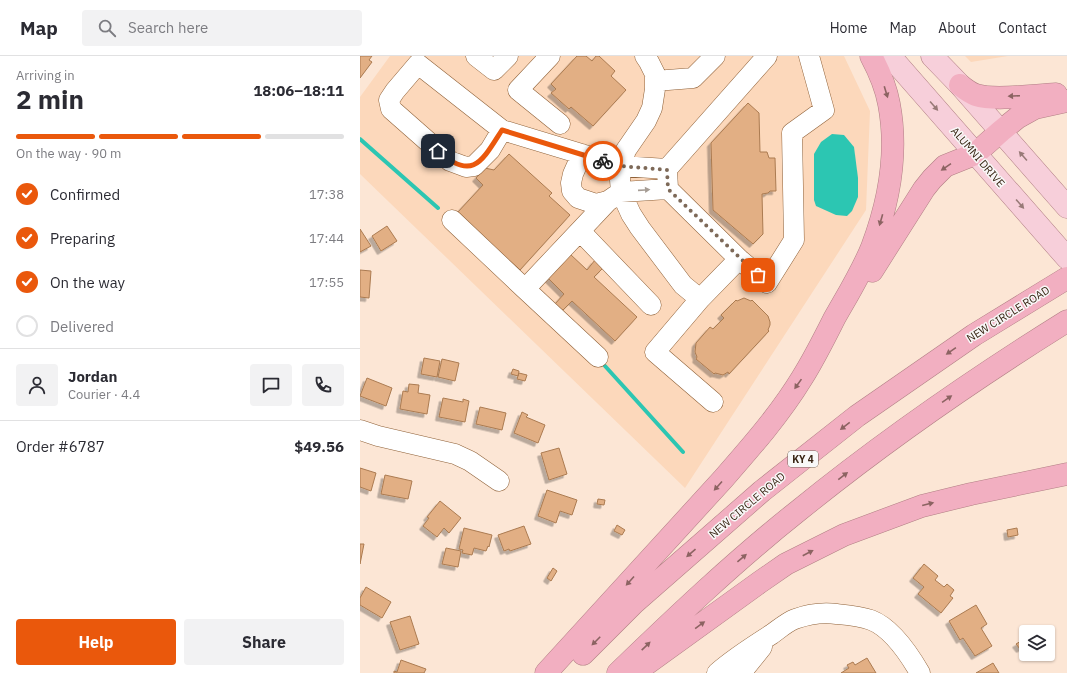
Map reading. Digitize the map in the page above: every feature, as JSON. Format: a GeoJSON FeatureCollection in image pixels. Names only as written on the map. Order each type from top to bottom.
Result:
{"type":"FeatureCollection","features":[{"type":"Feature","properties":{"kind":"highway"},"geometry":{"type":"LineString","coordinates":[[546,673],[750,449],[776,416],[803,377],[853,285],[871,248],[881,222],[892,162],[892,131],[889,104],[880,73],[871,56]]}},
{"type":"Feature","properties":{"kind":"highway"},"geometry":{"type":"LineString","coordinates":[[960,85],[970,92],[986,97],[1067,93]]}},
{"type":"Feature","properties":{"kind":"highway"},"geometry":{"type":"LineString","coordinates":[[818,350],[932,179],[945,166],[975,154],[1017,118],[1035,108],[1067,101]]}},
{"type":"Feature","properties":{"kind":"highway","name":"NEW CIRCLE ROAD"},"geometry":{"type":"LineString","coordinates":[[564,673],[634,603],[762,491],[845,425],[974,335],[1067,278]]}},
{"type":"Feature","properties":{"kind":"highway"},"geometry":{"type":"LineString","coordinates":[[618,673],[727,571],[797,511],[894,436],[1007,358],[1067,321]]}},
{"type":"Feature","properties":{"kind":"highway"},"geometry":{"type":"LineString","coordinates":[[634,673],[773,573],[794,560],[844,535],[922,506],[1067,474]]}},
{"type":"Feature","properties":{"kind":"main road","name":"ALUMNI DRIVE"},"geometry":{"type":"LineString","coordinates":[[890,56],[1067,258]]}},
{"type":"Feature","properties":{"kind":"main road"},"geometry":{"type":"LineString","coordinates":[[932,56],[960,85],[1067,206]]}},
{"type":"Feature","properties":{"kind":"street"},"geometry":{"type":"LineString","coordinates":[[476,56],[494,70],[508,56]]}},
{"type":"Feature","properties":{"kind":"street"},"geometry":{"type":"LineString","coordinates":[[550,56],[518,90],[560,124]]}},
{"type":"Feature","properties":{"kind":"street"},"geometry":{"type":"LineString","coordinates":[[525,289],[614,196],[620,180],[621,166],[626,150],[646,121],[652,108],[655,74],[646,56]]}},
{"type":"Feature","properties":{"kind":"street"},"geometry":{"type":"LineString","coordinates":[[655,81],[693,78],[715,56]]}},
{"type":"Feature","properties":{"kind":"street"},"geometry":{"type":"LineString","coordinates":[[582,154],[571,183],[572,191],[578,198],[587,202],[596,204],[614,196],[667,179],[767,56]]}},
{"type":"Feature","properties":{"kind":"street"},"geometry":{"type":"LineString","coordinates":[[502,130],[490,150],[474,166],[466,167],[450,161],[391,109],[389,100],[394,91],[418,64],[502,130],[667,179],[739,259],[767,284],[794,240],[792,133],[824,110],[809,56]]}},
{"type":"Feature","properties":{"kind":"street"},"geometry":{"type":"LineString","coordinates":[[614,196],[630,214],[683,285],[700,299]]}},
{"type":"Feature","properties":{"kind":"street"},"geometry":{"type":"LineString","coordinates":[[452,220],[598,357]]}},
{"type":"Feature","properties":{"kind":"street"},"geometry":{"type":"LineString","coordinates":[[580,230],[651,305]]}},
{"type":"Feature","properties":{"kind":"street"},"geometry":{"type":"LineString","coordinates":[[713,402],[655,352],[700,299],[739,259]]}},
{"type":"Feature","properties":{"kind":"street"},"geometry":{"type":"LineString","coordinates":[[360,430],[378,436],[455,454],[499,481]]}},
{"type":"Feature","properties":{"kind":"street"},"geometry":{"type":"LineString","coordinates":[[717,673],[732,660],[794,619],[811,614],[827,613],[848,615],[871,620],[898,641],[920,673]]}},
{"type":"Feature","properties":{"kind":"street"},"geometry":{"type":"LineString","coordinates":[[741,673],[773,633]]}},
{"type":"Feature","properties":{"kind":"shaded area"},"geometry":{"type":"Polygon","coordinates":[[[390,56],[844,56],[870,111],[866,210],[685,488],[360,174],[360,97],[390,56]]]}},
{"type":"Feature","properties":{"kind":"shaded area"},"geometry":{"type":"Polygon","coordinates":[[[965,56],[1008,56],[971,62],[965,56]]]}},
{"type":"Feature","properties":{"kind":"water"},"geometry":{"type":"Polygon","coordinates":[[[832,134],[844,135],[854,147],[858,178],[858,197],[852,211],[847,216],[836,215],[816,206],[814,200],[814,154],[821,142],[832,134]]]}},
{"type":"Feature","properties":{"kind":"building"},"geometry":{"type":"Polygon","coordinates":[[[360,56],[372,56],[369,60],[372,62],[360,78],[360,56]]]}},
{"type":"Feature","properties":{"kind":"building"},"geometry":{"type":"Polygon","coordinates":[[[577,56],[586,56],[592,61],[596,56],[599,56],[615,71],[611,76],[626,90],[593,126],[571,107],[569,109],[551,93],[556,89],[551,84],[577,56]]]}},
{"type":"Feature","properties":{"kind":"building"},"geometry":{"type":"Polygon","coordinates":[[[748,103],[759,113],[760,152],[767,152],[769,158],[775,158],[776,191],[770,191],[762,194],[763,234],[753,244],[713,210],[711,143],[748,103]]]}},
{"type":"Feature","properties":{"kind":"building"},"geometry":{"type":"Polygon","coordinates":[[[509,154],[552,193],[549,196],[570,215],[520,270],[457,213],[483,185],[476,178],[485,168],[494,170],[509,154]]]}},
{"type":"Feature","properties":{"kind":"building"},"geometry":{"type":"Polygon","coordinates":[[[387,226],[397,241],[381,251],[372,236],[387,226]]]}},
{"type":"Feature","properties":{"kind":"building"},"geometry":{"type":"Polygon","coordinates":[[[360,229],[371,246],[360,252],[360,229]]]}},
{"type":"Feature","properties":{"kind":"building"},"geometry":{"type":"Polygon","coordinates":[[[570,254],[587,270],[595,260],[603,268],[594,277],[637,317],[615,341],[572,301],[563,310],[555,304],[564,294],[547,277],[570,254]]]}},
{"type":"Feature","properties":{"kind":"building"},"geometry":{"type":"Polygon","coordinates":[[[360,270],[371,271],[369,298],[360,297],[360,270]]]}},
{"type":"Feature","properties":{"kind":"building"},"geometry":{"type":"Polygon","coordinates":[[[744,298],[751,301],[752,300],[768,316],[770,322],[769,331],[729,374],[728,372],[723,375],[714,374],[696,359],[696,343],[710,327],[713,329],[724,318],[721,315],[736,300],[737,301],[744,298]]]}},
{"type":"Feature","properties":{"kind":"building"},"geometry":{"type":"Polygon","coordinates":[[[424,358],[440,361],[437,377],[421,374],[424,358]]]}},
{"type":"Feature","properties":{"kind":"building"},"geometry":{"type":"Polygon","coordinates":[[[442,359],[459,363],[455,381],[438,377],[442,359]]]}},
{"type":"Feature","properties":{"kind":"building"},"geometry":{"type":"Polygon","coordinates":[[[513,369],[519,371],[518,376],[511,374],[513,369]]]}},
{"type":"Feature","properties":{"kind":"building"},"geometry":{"type":"Polygon","coordinates":[[[519,373],[527,375],[525,381],[517,379],[519,373]]]}},
{"type":"Feature","properties":{"kind":"building"},"geometry":{"type":"Polygon","coordinates":[[[367,378],[392,388],[386,406],[360,396],[367,378]]]}},
{"type":"Feature","properties":{"kind":"building"},"geometry":{"type":"Polygon","coordinates":[[[409,384],[419,385],[418,393],[430,395],[427,414],[400,409],[403,391],[408,392],[409,384]]]}},
{"type":"Feature","properties":{"kind":"building"},"geometry":{"type":"Polygon","coordinates":[[[443,398],[463,402],[463,399],[469,401],[465,422],[439,417],[443,398]]]}},
{"type":"Feature","properties":{"kind":"building"},"geometry":{"type":"Polygon","coordinates":[[[480,407],[506,413],[502,430],[476,424],[480,407]]]}},
{"type":"Feature","properties":{"kind":"building"},"geometry":{"type":"Polygon","coordinates":[[[522,412],[528,415],[526,417],[545,425],[538,443],[514,433],[522,412]]]}},
{"type":"Feature","properties":{"kind":"building"},"geometry":{"type":"Polygon","coordinates":[[[559,448],[567,474],[549,480],[541,453],[559,448]]]}},
{"type":"Feature","properties":{"kind":"building"},"geometry":{"type":"Polygon","coordinates":[[[360,468],[376,473],[371,491],[360,487],[360,468]]]}},
{"type":"Feature","properties":{"kind":"building"},"geometry":{"type":"Polygon","coordinates":[[[385,475],[412,481],[408,499],[381,494],[385,475]]]}},
{"type":"Feature","properties":{"kind":"building"},"geometry":{"type":"Polygon","coordinates":[[[547,490],[577,500],[572,515],[560,511],[556,523],[538,516],[547,490]]]}},
{"type":"Feature","properties":{"kind":"building"},"geometry":{"type":"Polygon","coordinates":[[[598,499],[605,500],[604,505],[597,504],[598,499]]]}},
{"type":"Feature","properties":{"kind":"building"},"geometry":{"type":"Polygon","coordinates":[[[440,501],[461,518],[449,533],[444,528],[437,537],[423,526],[429,518],[427,517],[440,501]]]}},
{"type":"Feature","properties":{"kind":"building"},"geometry":{"type":"Polygon","coordinates":[[[617,525],[625,530],[622,535],[614,531],[617,525]]]}},
{"type":"Feature","properties":{"kind":"building"},"geometry":{"type":"Polygon","coordinates":[[[524,526],[531,544],[510,551],[509,549],[504,551],[498,535],[524,526]]]}},
{"type":"Feature","properties":{"kind":"building"},"geometry":{"type":"Polygon","coordinates":[[[464,528],[492,535],[489,547],[488,546],[486,551],[474,548],[472,555],[462,553],[463,550],[459,549],[464,528]]]}},
{"type":"Feature","properties":{"kind":"building"},"geometry":{"type":"Polygon","coordinates":[[[1017,528],[1018,535],[1008,537],[1007,530],[1017,528]]]}},
{"type":"Feature","properties":{"kind":"building"},"geometry":{"type":"Polygon","coordinates":[[[360,544],[364,544],[360,564],[360,544]]]}},
{"type":"Feature","properties":{"kind":"building"},"geometry":{"type":"Polygon","coordinates":[[[446,548],[461,551],[458,567],[442,564],[446,548]]]}},
{"type":"Feature","properties":{"kind":"building"},"geometry":{"type":"Polygon","coordinates":[[[924,564],[938,576],[935,580],[944,587],[947,584],[954,590],[950,596],[953,598],[941,613],[918,594],[924,587],[913,578],[924,564]]]}},
{"type":"Feature","properties":{"kind":"building"},"geometry":{"type":"Polygon","coordinates":[[[553,568],[557,571],[551,581],[547,578],[553,568]]]}},
{"type":"Feature","properties":{"kind":"building"},"geometry":{"type":"Polygon","coordinates":[[[366,587],[391,602],[382,618],[360,605],[360,598],[366,587]]]}},
{"type":"Feature","properties":{"kind":"building"},"geometry":{"type":"Polygon","coordinates":[[[976,605],[987,624],[981,628],[992,646],[975,656],[963,638],[960,640],[949,621],[976,605]]]}},
{"type":"Feature","properties":{"kind":"building"},"geometry":{"type":"Polygon","coordinates":[[[410,616],[419,644],[400,650],[390,622],[410,616]]]}},
{"type":"Feature","properties":{"kind":"building"},"geometry":{"type":"Polygon","coordinates":[[[867,658],[876,673],[841,673],[849,668],[847,665],[853,662],[855,665],[867,658]]]}},
{"type":"Feature","properties":{"kind":"building"},"geometry":{"type":"Polygon","coordinates":[[[401,660],[426,669],[424,673],[394,673],[394,671],[397,672],[401,660]]]}},
{"type":"Feature","properties":{"kind":"building"},"geometry":{"type":"Polygon","coordinates":[[[993,663],[999,673],[976,673],[993,663]]]}},
{"type":"Feature","properties":{"kind":"waterway"},"geometry":{"type":"LineString","coordinates":[[360,139],[438,208]]}},
{"type":"Feature","properties":{"kind":"waterway"},"geometry":{"type":"LineString","coordinates":[[605,366],[683,452]]}},
{"type":"Feature","properties":{"kind":"way so far"},"geometry":{"type":"LineString","coordinates":[[603,161],[621,166],[667,170],[668,189],[739,259],[758,275]]}},
{"type":"Feature","properties":{"kind":"route"},"geometry":{"type":"LineString","coordinates":[[438,151],[450,161],[466,167],[474,166],[490,150],[502,130],[603,161]]}}]}
